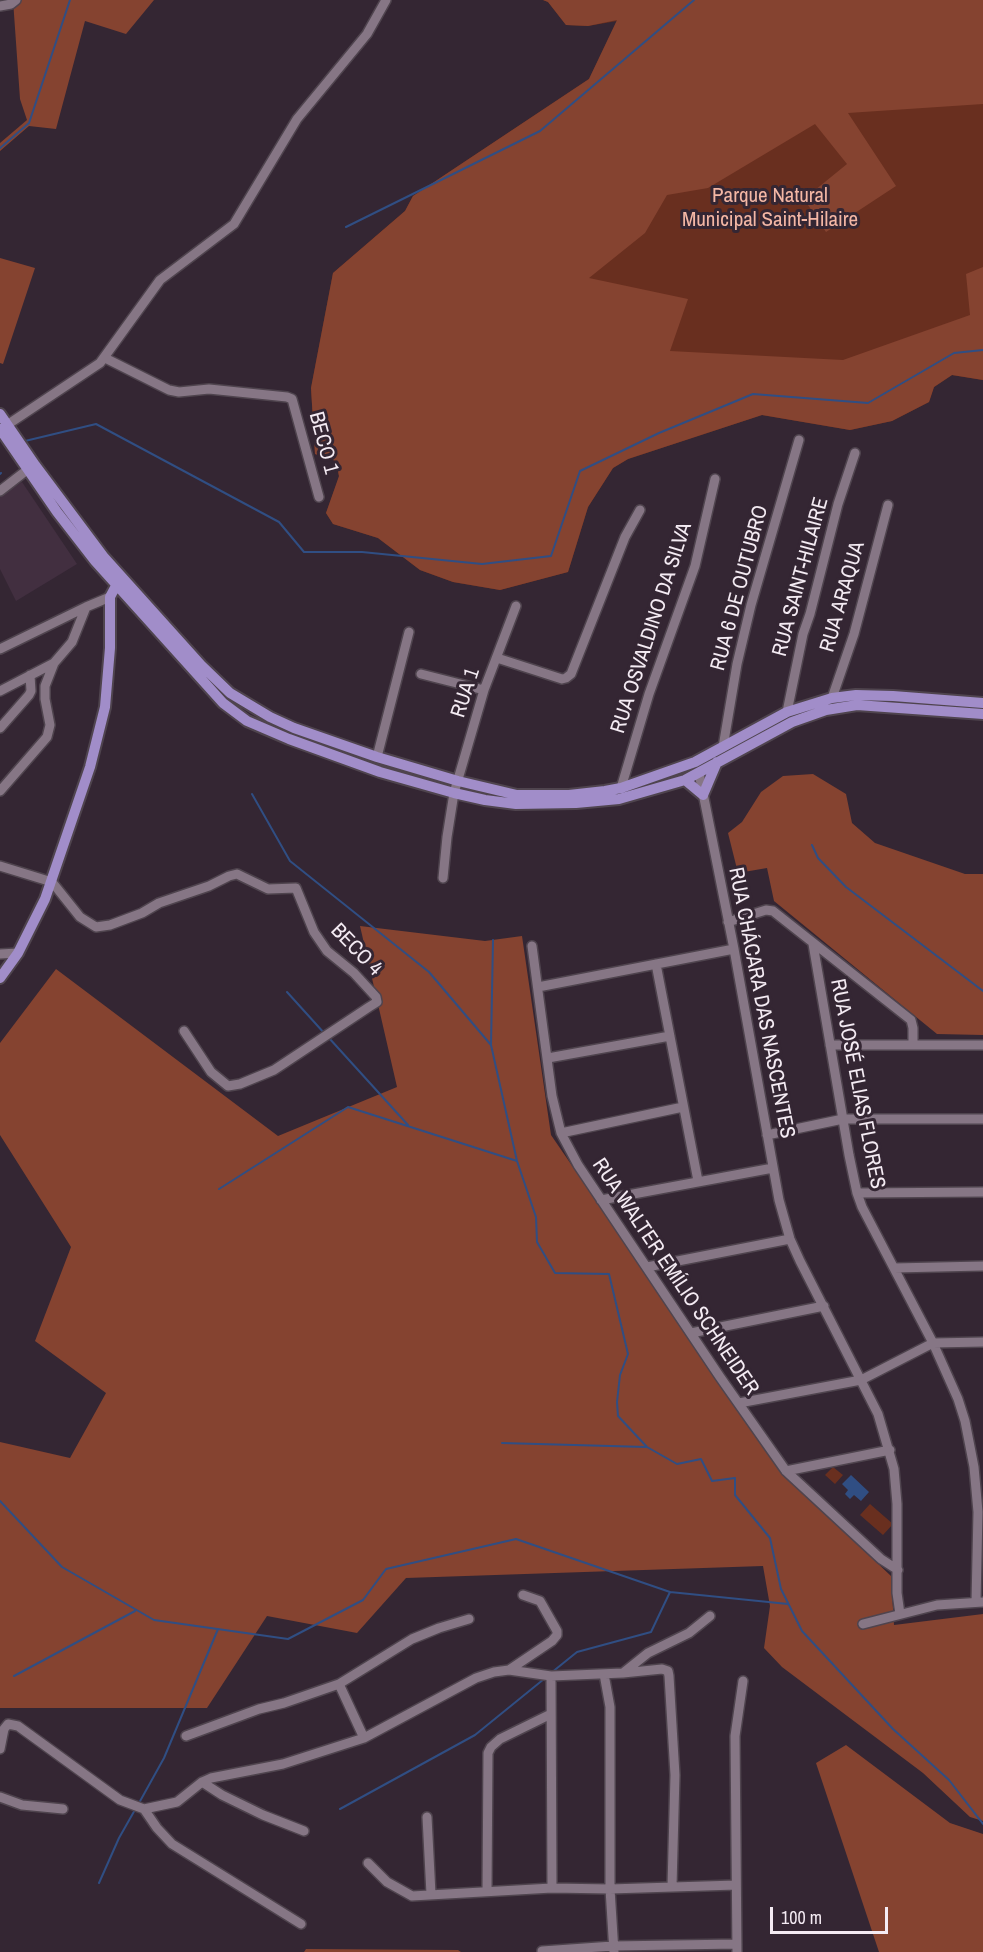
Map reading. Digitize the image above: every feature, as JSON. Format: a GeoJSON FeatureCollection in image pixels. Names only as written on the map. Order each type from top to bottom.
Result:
{"type":"FeatureCollection","features":[{"type":"Feature","properties":{"kind":"main road"},"geometry":{"type":"LineString","coordinates":[[0,414],[4,427],[22,454],[119,581],[223,703],[247,721],[289,739],[380,771],[454,793],[516,804],[576,803],[619,799],[685,780],[792,722],[826,710],[893,702],[983,703]]}},
{"type":"Feature","properties":{"kind":"main road"},"geometry":{"type":"LineString","coordinates":[[22,454],[27,470],[63,521],[201,665],[230,693],[264,714],[294,728],[376,757],[458,781],[517,795],[569,795],[699,773],[764,724]]}},
{"type":"Feature","properties":{"kind":"main road"},"geometry":{"type":"LineString","coordinates":[[0,978],[18,953],[52,882],[90,767],[105,707],[110,648],[110,597],[119,581]]}},
{"type":"Feature","properties":{"kind":"main road"},"geometry":{"type":"LineString","coordinates":[[621,788],[695,762],[787,712],[832,698],[856,695],[983,714]]}},
{"type":"Feature","properties":{"kind":"main road"},"geometry":{"type":"LineString","coordinates":[[685,780],[703,795],[717,762]]}},
{"type":"Feature","properties":{"kind":"street"},"geometry":{"type":"LineString","coordinates":[[0,6],[11,4],[16,0]]}},
{"type":"Feature","properties":{"kind":"street"},"geometry":{"type":"LineString","coordinates":[[4,427],[62,390],[105,358],[160,280],[234,224],[297,118],[367,34],[386,0]]}},
{"type":"Feature","properties":{"kind":"street","name":"BECO 1"},"geometry":{"type":"LineString","coordinates":[[105,358],[170,390],[179,392],[209,388],[292,399],[318,497]]}},
{"type":"Feature","properties":{"kind":"street","name":"RUA 6 DE OUTUBRO"},"geometry":{"type":"LineString","coordinates":[[723,747],[737,664],[799,440]]}},
{"type":"Feature","properties":{"kind":"street","name":"RUA SAINT-HILAIRE"},"geometry":{"type":"LineString","coordinates":[[787,712],[803,634],[838,504],[855,453]]}},
{"type":"Feature","properties":{"kind":"street"},"geometry":{"type":"LineString","coordinates":[[0,491],[27,470]]}},
{"type":"Feature","properties":{"kind":"street","name":"RUA OSVALDINO DA SILVA"},"geometry":{"type":"LineString","coordinates":[[621,788],[649,694],[695,566],[715,479]]}},
{"type":"Feature","properties":{"kind":"street","name":"RUA ARAQUA"},"geometry":{"type":"LineString","coordinates":[[832,698],[854,634],[888,505]]}},
{"type":"Feature","properties":{"kind":"street"},"geometry":{"type":"LineString","coordinates":[[497,658],[562,679],[571,674],[625,537],[640,510]]}},
{"type":"Feature","properties":{"kind":"street"},"geometry":{"type":"LineString","coordinates":[[0,649],[110,597]]}},
{"type":"Feature","properties":{"kind":"street","name":"RUA 1"},"geometry":{"type":"LineString","coordinates":[[443,878],[454,793],[484,690],[516,606]]}},
{"type":"Feature","properties":{"kind":"street"},"geometry":{"type":"LineString","coordinates":[[0,791],[47,736],[50,725],[45,686],[54,663],[72,642],[86,607]]}},
{"type":"Feature","properties":{"kind":"street"},"geometry":{"type":"LineString","coordinates":[[376,757],[409,632]]}},
{"type":"Feature","properties":{"kind":"street"},"geometry":{"type":"LineString","coordinates":[[0,691],[54,663]]}},
{"type":"Feature","properties":{"kind":"street"},"geometry":{"type":"LineString","coordinates":[[421,674],[484,690]]}},
{"type":"Feature","properties":{"kind":"street"},"geometry":{"type":"LineString","coordinates":[[0,728],[29,695],[30,675]]}},
{"type":"Feature","properties":{"kind":"street","name":"RUA CHÁCARA DAS NASCENTES"},"geometry":{"type":"LineString","coordinates":[[699,773],[734,949],[779,1200],[790,1239],[878,1414],[890,1450],[897,1485],[897,1593],[900,1614]]}},
{"type":"Feature","properties":{"kind":"street"},"geometry":{"type":"LineString","coordinates":[[0,866],[52,882]]}},
{"type":"Feature","properties":{"kind":"street","name":"BECO 4"},"geometry":{"type":"LineString","coordinates":[[52,882],[80,917],[96,927],[110,925],[142,913],[159,903],[237,874],[268,889],[296,888],[314,932],[327,951],[354,973],[376,997],[377,1002],[274,1070],[240,1084],[228,1086],[211,1072],[184,1030]]}},
{"type":"Feature","properties":{"kind":"street"},"geometry":{"type":"LineString","coordinates":[[728,922],[769,910],[911,1020],[913,1045]]}},
{"type":"Feature","properties":{"kind":"street","name":"RUA JOSÉ ELIAS FLORES"},"geometry":{"type":"LineString","coordinates":[[813,944],[857,1193],[862,1207],[933,1343],[958,1399],[970,1443],[978,1512],[980,1602]]}},
{"type":"Feature","properties":{"kind":"street","name":"RUA WALTER EMÍLIO SCHNEIDER"},"geometry":{"type":"LineString","coordinates":[[532,946],[552,1096],[561,1133],[578,1165],[786,1471],[881,1559],[898,1570]]}},
{"type":"Feature","properties":{"kind":"street"},"geometry":{"type":"LineString","coordinates":[[538,987],[734,949]]}},
{"type":"Feature","properties":{"kind":"street"},"geometry":{"type":"LineString","coordinates":[[0,954],[18,953]]}},
{"type":"Feature","properties":{"kind":"street"},"geometry":{"type":"LineString","coordinates":[[656,964],[698,1181]]}},
{"type":"Feature","properties":{"kind":"street"},"geometry":{"type":"LineString","coordinates":[[548,1058],[670,1036]]}},
{"type":"Feature","properties":{"kind":"street"},"geometry":{"type":"LineString","coordinates":[[830,1045],[983,1045]]}},
{"type":"Feature","properties":{"kind":"street"},"geometry":{"type":"LineString","coordinates":[[561,1133],[683,1107]]}},
{"type":"Feature","properties":{"kind":"street"},"geometry":{"type":"LineString","coordinates":[[767,1135],[843,1119],[983,1119]]}},
{"type":"Feature","properties":{"kind":"street"},"geometry":{"type":"LineString","coordinates":[[601,1200],[773,1168]]}},
{"type":"Feature","properties":{"kind":"street"},"geometry":{"type":"LineString","coordinates":[[857,1193],[983,1192]]}},
{"type":"Feature","properties":{"kind":"street"},"geometry":{"type":"LineString","coordinates":[[647,1267],[790,1239]]}},
{"type":"Feature","properties":{"kind":"street"},"geometry":{"type":"LineString","coordinates":[[894,1268],[983,1266]]}},
{"type":"Feature","properties":{"kind":"street"},"geometry":{"type":"LineString","coordinates":[[691,1333],[824,1306]]}},
{"type":"Feature","properties":{"kind":"street"},"geometry":{"type":"LineString","coordinates":[[739,1403],[861,1380],[933,1343],[983,1342]]}},
{"type":"Feature","properties":{"kind":"street"},"geometry":{"type":"LineString","coordinates":[[786,1471],[890,1450]]}},
{"type":"Feature","properties":{"kind":"street"},"geometry":{"type":"LineString","coordinates":[[0,1749],[4,1730],[8,1724],[18,1726],[120,1800],[144,1809],[177,1802],[202,1782],[211,1778],[283,1764],[364,1738],[476,1678],[509,1670],[552,1641],[557,1635],[557,1630],[540,1601],[523,1595]]}},
{"type":"Feature","properties":{"kind":"street"},"geometry":{"type":"LineString","coordinates":[[863,1624],[937,1605],[980,1602]]}},
{"type":"Feature","properties":{"kind":"street"},"geometry":{"type":"LineString","coordinates":[[623,1673],[648,1653],[689,1633],[710,1616]]}},
{"type":"Feature","properties":{"kind":"street"},"geometry":{"type":"LineString","coordinates":[[186,1736],[260,1708],[284,1703],[339,1684],[412,1639],[469,1619]]}},
{"type":"Feature","properties":{"kind":"street"},"geometry":{"type":"LineString","coordinates":[[509,1670],[551,1676],[662,1669],[668,1671],[675,1775],[672,1886]]}},
{"type":"Feature","properties":{"kind":"street"},"geometry":{"type":"LineString","coordinates":[[604,1674],[610,1707],[610,1889],[614,1949]]}},
{"type":"Feature","properties":{"kind":"street"},"geometry":{"type":"LineString","coordinates":[[551,1676],[552,1888]]}},
{"type":"Feature","properties":{"kind":"street"},"geometry":{"type":"LineString","coordinates":[[542,1951],[737,1948],[735,1736],[743,1681]]}},
{"type":"Feature","properties":{"kind":"street"},"geometry":{"type":"LineString","coordinates":[[339,1684],[364,1738]]}},
{"type":"Feature","properties":{"kind":"street"},"geometry":{"type":"LineString","coordinates":[[487,1891],[488,1753],[500,1739],[551,1714]]}},
{"type":"Feature","properties":{"kind":"street"},"geometry":{"type":"LineString","coordinates":[[202,1782],[222,1795],[263,1815],[304,1831]]}},
{"type":"Feature","properties":{"kind":"street"},"geometry":{"type":"LineString","coordinates":[[0,1797],[22,1805],[63,1809]]}},
{"type":"Feature","properties":{"kind":"street"},"geometry":{"type":"LineString","coordinates":[[144,1809],[172,1844],[302,1924]]}},
{"type":"Feature","properties":{"kind":"street"},"geometry":{"type":"LineString","coordinates":[[427,1817],[431,1894]]}},
{"type":"Feature","properties":{"kind":"street"},"geometry":{"type":"LineString","coordinates":[[368,1863],[387,1882],[412,1896],[552,1888],[610,1889],[736,1885]]}},
{"type":"Feature","properties":{"kind":"shaded area"},"geometry":{"type":"Polygon","coordinates":[[[13,0],[154,0],[126,34],[85,21],[56,129],[29,126],[0,151],[0,143],[27,120],[20,99],[13,0]]]}},
{"type":"Feature","properties":{"kind":"shaded area","name":"Parque Natural Municipal Saint-Hilaire"},"geometry":{"type":"Polygon","coordinates":[[[543,0],[983,0],[983,104],[848,113],[896,186],[826,232],[804,199],[847,164],[815,124],[708,188],[667,195],[645,233],[589,278],[688,299],[670,351],[843,360],[970,315],[966,274],[983,267],[983,380],[952,375],[934,387],[929,402],[892,421],[850,430],[762,415],[628,459],[613,468],[588,507],[568,572],[500,590],[453,582],[420,570],[378,538],[333,524],[326,513],[339,476],[336,461],[315,454],[311,388],[333,273],[405,211],[413,196],[589,79],[617,20],[588,26],[566,25],[548,2],[543,0]]]}},
{"type":"Feature","properties":{"kind":"shaded area"},"geometry":{"type":"Polygon","coordinates":[[[0,258],[35,268],[3,364],[0,363],[0,258]]]}},
{"type":"Feature","properties":{"kind":"shaded area"},"geometry":{"type":"Polygon","coordinates":[[[22,482],[77,564],[16,601],[0,569],[0,496],[22,482]]]}},
{"type":"Feature","properties":{"kind":"shaded area"},"geometry":{"type":"Polygon","coordinates":[[[813,774],[846,794],[852,823],[875,843],[965,874],[983,874],[983,1035],[937,1034],[774,901],[767,868],[738,873],[728,833],[742,822],[761,792],[783,776],[813,774]]]}},
{"type":"Feature","properties":{"kind":"shaded area"},"geometry":{"type":"Polygon","coordinates":[[[360,926],[485,941],[522,936],[551,1135],[784,1475],[891,1576],[894,1625],[983,1614],[983,1821],[970,1817],[923,1773],[782,1667],[764,1648],[770,1606],[763,1566],[406,1578],[357,1633],[267,1616],[207,1708],[0,1708],[0,1442],[70,1458],[106,1393],[35,1341],[71,1247],[0,1135],[0,1043],[56,969],[278,1136],[397,1087],[360,926]]]}},
{"type":"Feature","properties":{"kind":"shaded area"},"geometry":{"type":"Polygon","coordinates":[[[846,1745],[950,1823],[983,1834],[983,1952],[879,1952],[816,1763],[846,1745]]]}},
{"type":"Feature","properties":{"kind":"shaded area"},"geometry":{"type":"Polygon","coordinates":[[[306,1949],[458,1950],[461,1952],[304,1952],[306,1949]]]}},
{"type":"Feature","properties":{"kind":"green space","name":"Parque Natural Municipal Saint-Hilaire"},"geometry":{"type":"Polygon","coordinates":[[[543,0],[983,0],[983,380],[952,375],[934,387],[929,402],[892,421],[850,430],[762,415],[628,459],[613,468],[588,507],[568,572],[500,590],[453,582],[420,570],[378,538],[333,524],[326,513],[339,477],[336,461],[315,454],[311,388],[333,273],[405,211],[413,196],[589,79],[617,21],[588,26],[566,25],[548,2],[543,0]]]}},
{"type":"Feature","properties":{"kind":"green space"},"geometry":{"type":"Polygon","coordinates":[[[833,1467],[843,1475],[835,1484],[825,1475],[833,1467]]]}},
{"type":"Feature","properties":{"kind":"green space"},"geometry":{"type":"Polygon","coordinates":[[[870,1504],[893,1524],[883,1535],[860,1515],[870,1504]]]}},
{"type":"Feature","properties":{"kind":"water"},"geometry":{"type":"Polygon","coordinates":[[[851,1475],[869,1492],[861,1501],[854,1495],[850,1499],[845,1494],[848,1490],[842,1484],[851,1475]]]}},
{"type":"Feature","properties":{"kind":"waterway"},"geometry":{"type":"LineString","coordinates":[[0,148],[29,123],[70,0]]}},
{"type":"Feature","properties":{"kind":"waterway"},"geometry":{"type":"LineString","coordinates":[[346,227],[540,131],[694,0]]}},
{"type":"Feature","properties":{"kind":"waterway"},"geometry":{"type":"LineString","coordinates":[[25,441],[96,424],[279,522],[304,552],[362,552],[482,564],[551,556],[580,471],[659,433],[753,394],[868,403],[954,353],[983,350]]}},
{"type":"Feature","properties":{"kind":"waterway"},"geometry":{"type":"LineString","coordinates":[[252,794],[290,861],[429,972],[491,1045]]}},
{"type":"Feature","properties":{"kind":"waterway"},"geometry":{"type":"LineString","coordinates":[[812,845],[818,858],[846,887],[983,991]]}},
{"type":"Feature","properties":{"kind":"waterway"},"geometry":{"type":"LineString","coordinates":[[493,940],[491,1045],[517,1161],[536,1217],[537,1242],[555,1273],[609,1274],[628,1354],[620,1375],[618,1416],[647,1447],[677,1464],[701,1459],[712,1481],[735,1478],[735,1495],[770,1538],[781,1589],[802,1631],[893,1729],[949,1780],[983,1824]]}},
{"type":"Feature","properties":{"kind":"waterway"},"geometry":{"type":"LineString","coordinates":[[287,992],[325,1034]]}},
{"type":"Feature","properties":{"kind":"waterway"},"geometry":{"type":"LineString","coordinates":[[329,1038],[408,1125]]}},
{"type":"Feature","properties":{"kind":"waterway"},"geometry":{"type":"LineString","coordinates":[[219,1189],[348,1107],[517,1161]]}},
{"type":"Feature","properties":{"kind":"waterway"},"geometry":{"type":"LineString","coordinates":[[502,1443],[646,1447]]}},
{"type":"Feature","properties":{"kind":"waterway"},"geometry":{"type":"LineString","coordinates":[[0,1501],[62,1567],[154,1620],[288,1639],[363,1600],[386,1569],[516,1539],[670,1592],[788,1604]]}},
{"type":"Feature","properties":{"kind":"waterway"},"geometry":{"type":"LineString","coordinates":[[551,1673],[577,1652],[651,1632],[670,1592]]}},
{"type":"Feature","properties":{"kind":"waterway"},"geometry":{"type":"LineString","coordinates":[[14,1676],[135,1611]]}},
{"type":"Feature","properties":{"kind":"waterway"},"geometry":{"type":"LineString","coordinates":[[139,1803],[164,1758],[218,1629]]}},
{"type":"Feature","properties":{"kind":"waterway"},"geometry":{"type":"LineString","coordinates":[[340,1809],[475,1735],[544,1679]]}},
{"type":"Feature","properties":{"kind":"waterway"},"geometry":{"type":"LineString","coordinates":[[99,1883],[119,1838],[136,1808]]}}]}
